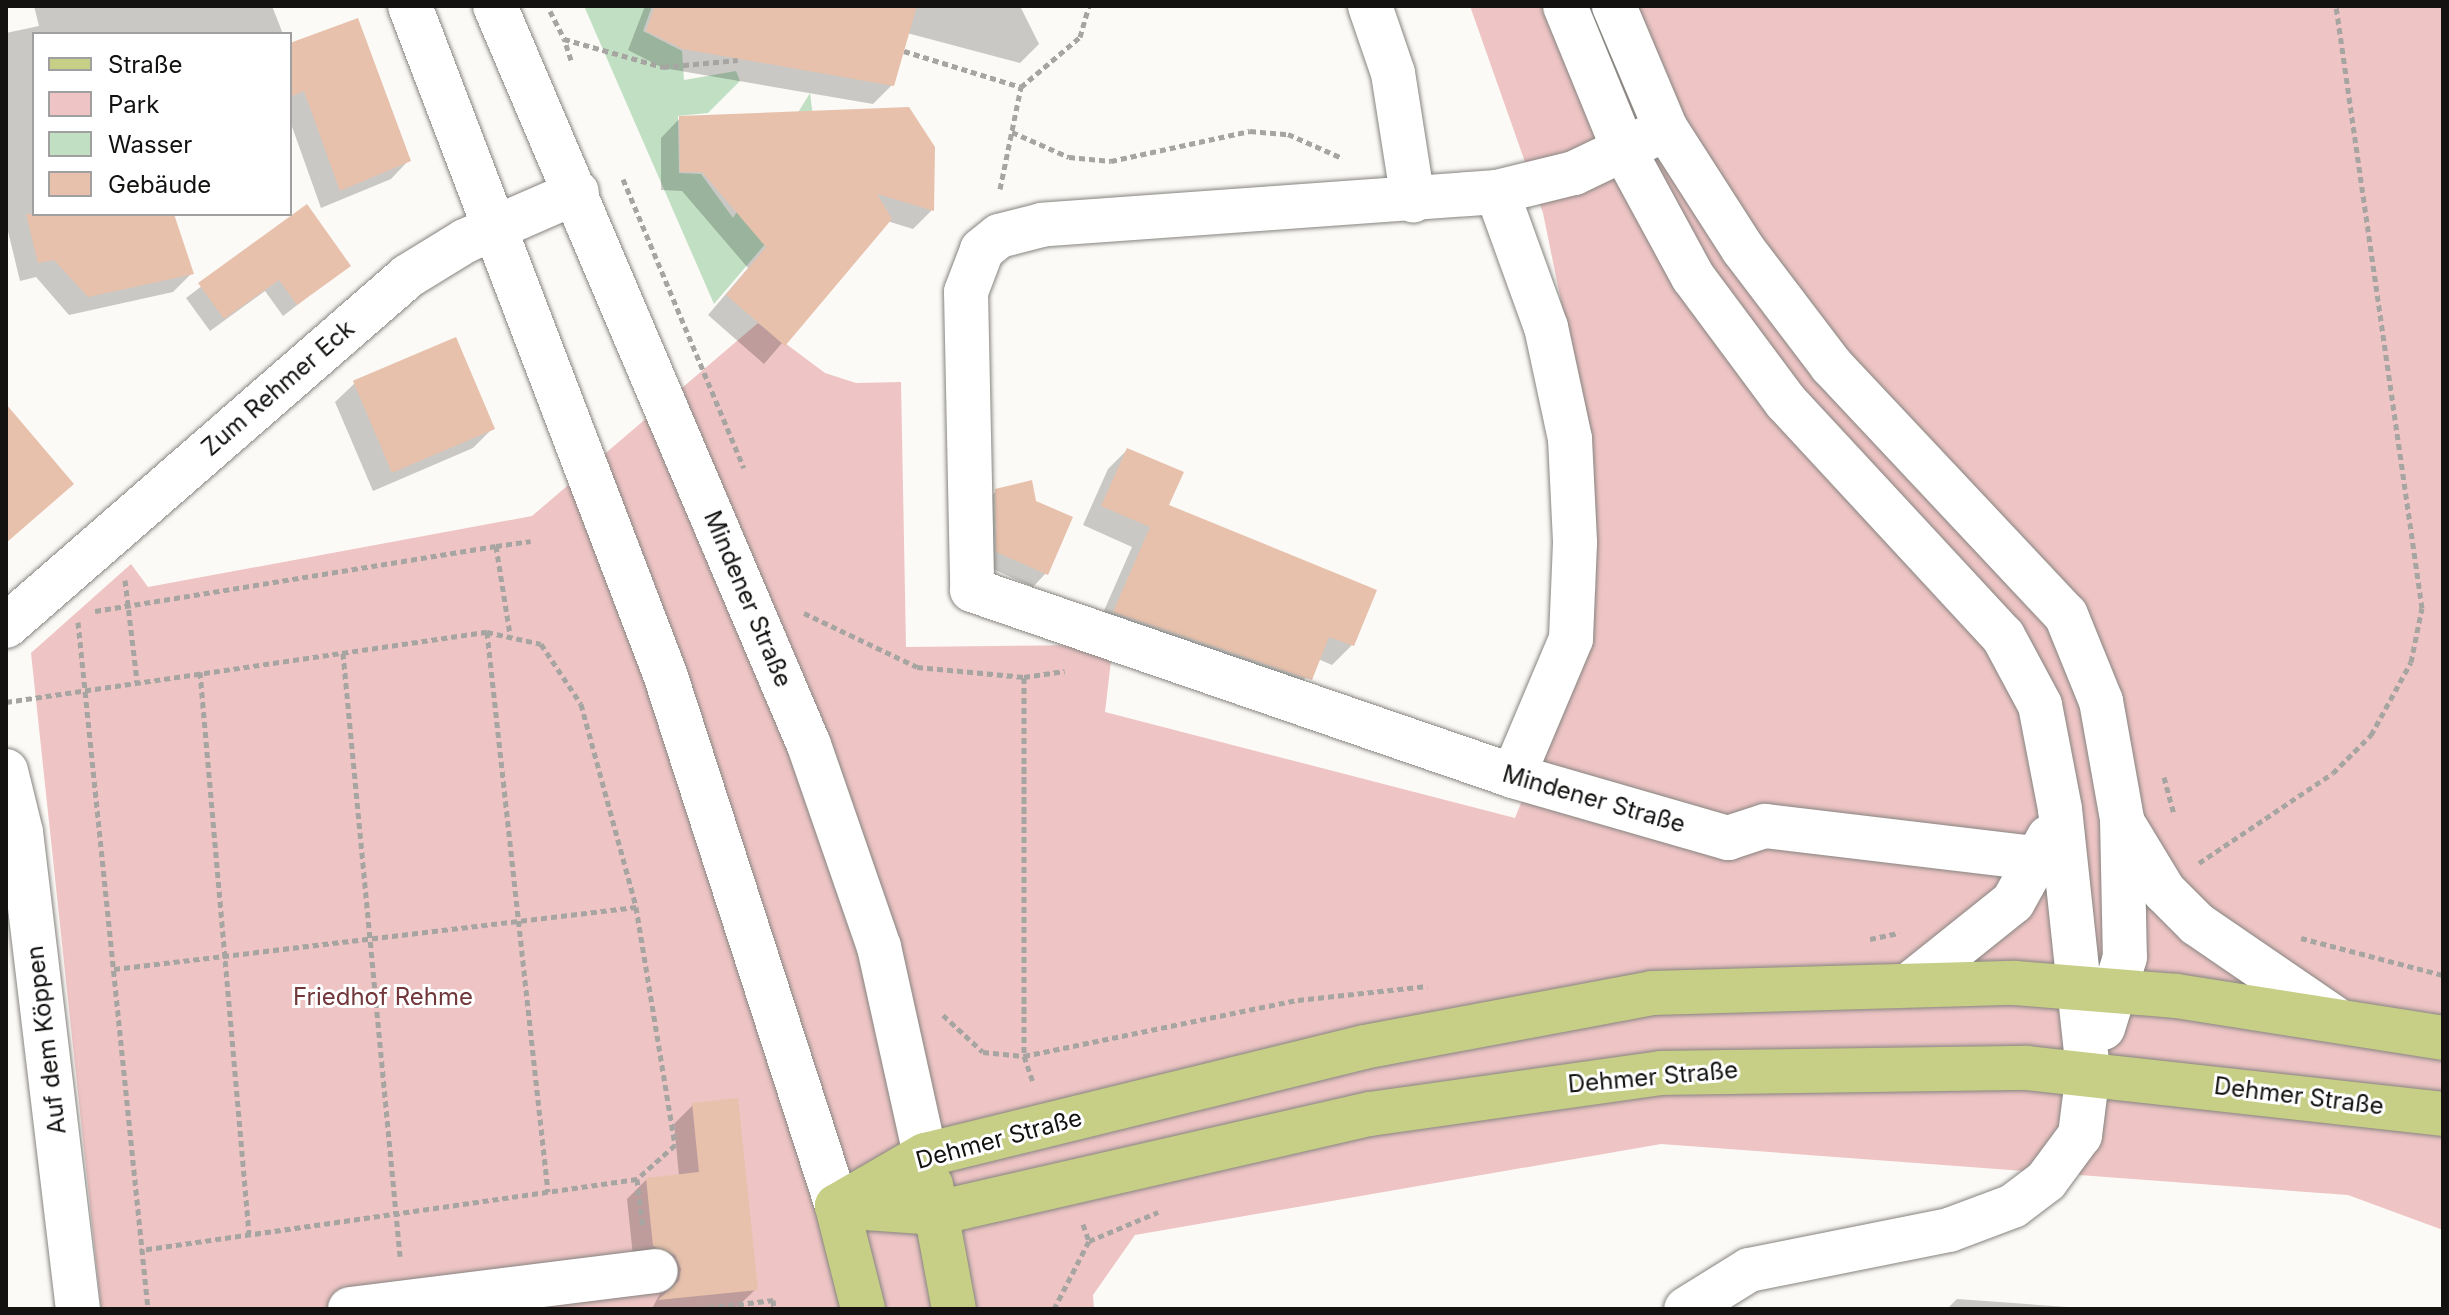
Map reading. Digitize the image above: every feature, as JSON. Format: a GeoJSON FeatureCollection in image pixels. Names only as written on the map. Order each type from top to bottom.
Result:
{"type":"FeatureCollection","features":[{"type":"Feature","properties":{"kind":"main road","name":"Dehmer Straße"},"geometry":{"type":"LineString","coordinates":[[837,1206],[925,1155],[1364,1047],[1652,993],[1913,982],[2098,989],[2333,1017],[2443,1038]]}},
{"type":"Feature","properties":{"kind":"main road","name":"Dehmer Straße"},"geometry":{"type":"LineString","coordinates":[[837,1206],[937,1213],[1370,1114],[1661,1073],[1854,1065],[2088,1072],[2443,1114]]}},
{"type":"Feature","properties":{"kind":"main road","name":"Mindener Straße"},"geometry":{"type":"LineString","coordinates":[[925,1155],[954,1309]]}},
{"type":"Feature","properties":{"kind":"main road"},"geometry":{"type":"LineString","coordinates":[[837,1206],[863,1309]]}},
{"type":"Feature","properties":{"kind":"street"},"geometry":{"type":"LineString","coordinates":[[410,6],[723,837],[837,1206]]}},
{"type":"Feature","properties":{"kind":"street","name":"Mindener Straße"},"geometry":{"type":"LineString","coordinates":[[495,6],[577,192],[851,860],[925,1155]]}},
{"type":"Feature","properties":{"kind":"street"},"geometry":{"type":"LineString","coordinates":[[1370,6],[1393,73],[1413,200]]}},
{"type":"Feature","properties":{"kind":"street"},"geometry":{"type":"LineString","coordinates":[[1565,6],[1625,152],[1693,277],[1786,402],[2003,636],[2040,705],[2098,989]]}},
{"type":"Feature","properties":{"kind":"street"},"geometry":{"type":"LineString","coordinates":[[1614,6],[1666,129],[1743,249],[1831,365],[2066,615],[2101,701],[2122,819],[2127,921],[2098,989],[2080,1135],[2046,1181],[2013,1206],[1949,1230],[1749,1270],[1686,1309]]}},
{"type":"Feature","properties":{"kind":"street"},"geometry":{"type":"LineString","coordinates":[[999,236],[1042,225],[1368,204],[1497,192],[1625,152],[1666,129]]}},
{"type":"Feature","properties":{"kind":"street","name":"Zum Rehmer Eck"},"geometry":{"type":"LineString","coordinates":[[6,626],[408,276],[495,227],[577,192]]}},
{"type":"Feature","properties":{"kind":"street"},"geometry":{"type":"LineString","coordinates":[[1497,192],[1546,327],[1570,439],[1575,543],[1571,639],[1513,776]]}},
{"type":"Feature","properties":{"kind":"street","name":"Mindener Straße"},"geometry":{"type":"LineString","coordinates":[[999,236],[982,250],[966,292],[972,590],[1161,659],[1513,776],[1728,838],[1765,826],[2040,859]]}},
{"type":"Feature","properties":{"kind":"street","name":"Auf dem Köppen"},"geometry":{"type":"LineString","coordinates":[[6,771],[21,832],[78,1309]]}},
{"type":"Feature","properties":{"kind":"street"},"geometry":{"type":"LineString","coordinates":[[1913,982],[2013,902],[2040,859],[2060,809]]}},
{"type":"Feature","properties":{"kind":"street"},"geometry":{"type":"LineString","coordinates":[[2122,819],[2164,891],[2197,924],[2333,1017]]}},
{"type":"Feature","properties":{"kind":"street"},"geometry":{"type":"LineString","coordinates":[[350,1309],[656,1271]]}},
{"type":"Feature","properties":{"kind":"path"},"geometry":{"type":"LineString","coordinates":[[548,6],[577,76]]}},
{"type":"Feature","properties":{"kind":"path"},"geometry":{"type":"LineString","coordinates":[[999,236],[995,207],[1021,87],[1080,37],[1089,6]]}},
{"type":"Feature","properties":{"kind":"path"},"geometry":{"type":"LineString","coordinates":[[2195,866],[2333,773],[2371,735],[2411,662],[2422,608],[2336,6]]}},
{"type":"Feature","properties":{"kind":"path"},"geometry":{"type":"LineString","coordinates":[[564,39],[588,50],[663,67],[738,60]]}},
{"type":"Feature","properties":{"kind":"path"},"geometry":{"type":"LineString","coordinates":[[904,51],[1021,87]]}},
{"type":"Feature","properties":{"kind":"path"},"geometry":{"type":"LineString","coordinates":[[1012,132],[1069,157],[1111,161],[1210,135],[1288,134],[1330,149],[1352,168],[1368,204]]}},
{"type":"Feature","properties":{"kind":"path"},"geometry":{"type":"LineString","coordinates":[[620,173],[748,477]]}},
{"type":"Feature","properties":{"kind":"path"},"geometry":{"type":"LineString","coordinates":[[148,1309],[88,685],[77,614],[531,541]]}},
{"type":"Feature","properties":{"kind":"path"},"geometry":{"type":"LineString","coordinates":[[496,546],[510,634]]}},
{"type":"Feature","properties":{"kind":"path"},"geometry":{"type":"LineString","coordinates":[[123,572],[137,680]]}},
{"type":"Feature","properties":{"kind":"path"},"geometry":{"type":"LineString","coordinates":[[799,611],[917,667],[1024,677],[1069,671]]}},
{"type":"Feature","properties":{"kind":"path"},"geometry":{"type":"LineString","coordinates":[[487,632],[521,918],[548,1192]]}},
{"type":"Feature","properties":{"kind":"path"},"geometry":{"type":"LineString","coordinates":[[6,702],[88,685],[487,632],[510,634],[541,644],[581,704],[636,907],[675,1145],[637,1179],[141,1250]]}},
{"type":"Feature","properties":{"kind":"path"},"geometry":{"type":"LineString","coordinates":[[343,653],[405,1302]]}},
{"type":"Feature","properties":{"kind":"path"},"geometry":{"type":"LineString","coordinates":[[200,672],[228,958],[249,1233]]}},
{"type":"Feature","properties":{"kind":"path"},"geometry":{"type":"LineString","coordinates":[[1024,677],[1024,1056],[1047,1124]]}},
{"type":"Feature","properties":{"kind":"path"},"geometry":{"type":"LineString","coordinates":[[114,969],[228,958],[521,918],[636,907]]}},
{"type":"Feature","properties":{"kind":"path"},"geometry":{"type":"LineString","coordinates":[[1067,1183],[1089,1241]]}},
{"type":"Feature","properties":{"kind":"path"},"geometry":{"type":"LineString","coordinates":[[1054,1309],[1089,1241],[1176,1207]]}},
{"type":"Feature","properties":{"kind":"path"},"geometry":{"type":"LineString","coordinates":[[698,1309],[773,1300],[774,1309]]}},
{"type":"Feature","properties":{"kind":"green space","name":"Friedhof Rehme"},"geometry":{"type":"Polygon","coordinates":[[[1470,6],[2443,6],[2443,1230],[2348,1195],[1661,1144],[1135,1235],[1093,1295],[1094,1309],[101,1309],[31,653],[131,564],[148,587],[532,516],[758,323],[825,373],[856,383],[901,382],[906,647],[1091,645],[1112,652],[1105,712],[1515,818],[1581,654],[1596,589],[1589,438],[1543,213],[1470,6]]]}},
{"type":"Feature","properties":{"kind":"water"},"geometry":{"type":"Polygon","coordinates":[[[584,6],[652,6],[643,31],[682,51],[684,80],[736,71],[740,81],[708,113],[678,116],[679,173],[701,174],[733,218],[810,93],[827,226],[795,209],[714,304],[584,6]]]}},
{"type":"Feature","properties":{"kind":"building"},"geometry":{"type":"Polygon","coordinates":[[[655,6],[917,6],[894,86],[683,49],[646,31],[655,6]]]}},
{"type":"Feature","properties":{"kind":"building"},"geometry":{"type":"Polygon","coordinates":[[[358,18],[411,161],[340,191],[304,91],[292,96],[292,42],[358,18]]]}},
{"type":"Feature","properties":{"kind":"building"},"geometry":{"type":"Polygon","coordinates":[[[909,107],[935,147],[934,211],[877,194],[892,219],[785,346],[726,295],[766,247],[702,172],[680,172],[679,116],[909,107]]]}},
{"type":"Feature","properties":{"kind":"building"},"geometry":{"type":"Polygon","coordinates":[[[307,204],[351,266],[297,305],[279,280],[224,319],[198,283],[307,204]]]}},
{"type":"Feature","properties":{"kind":"building"},"geometry":{"type":"Polygon","coordinates":[[[26,214],[175,216],[194,274],[88,297],[54,260],[38,263],[26,214]]]}},
{"type":"Feature","properties":{"kind":"building"},"geometry":{"type":"Polygon","coordinates":[[[456,337],[495,429],[392,473],[353,381],[456,337]]]}},
{"type":"Feature","properties":{"kind":"building"},"geometry":{"type":"Polygon","coordinates":[[[6,404],[74,484],[6,543],[6,404]]]}},
{"type":"Feature","properties":{"kind":"building"},"geometry":{"type":"Polygon","coordinates":[[[1127,448],[1184,472],[1169,505],[1377,590],[1354,646],[1329,637],[1312,680],[1113,612],[1150,527],[1101,506],[1127,448]]]}},
{"type":"Feature","properties":{"kind":"building"},"geometry":{"type":"Polygon","coordinates":[[[1032,480],[1036,501],[1073,517],[1048,575],[996,552],[995,489],[1032,480]]]}},
{"type":"Feature","properties":{"kind":"building"},"geometry":{"type":"Polygon","coordinates":[[[738,1098],[758,1290],[658,1300],[679,1281],[681,1269],[675,1255],[653,1246],[646,1178],[699,1172],[692,1103],[738,1098]]]}}]}
